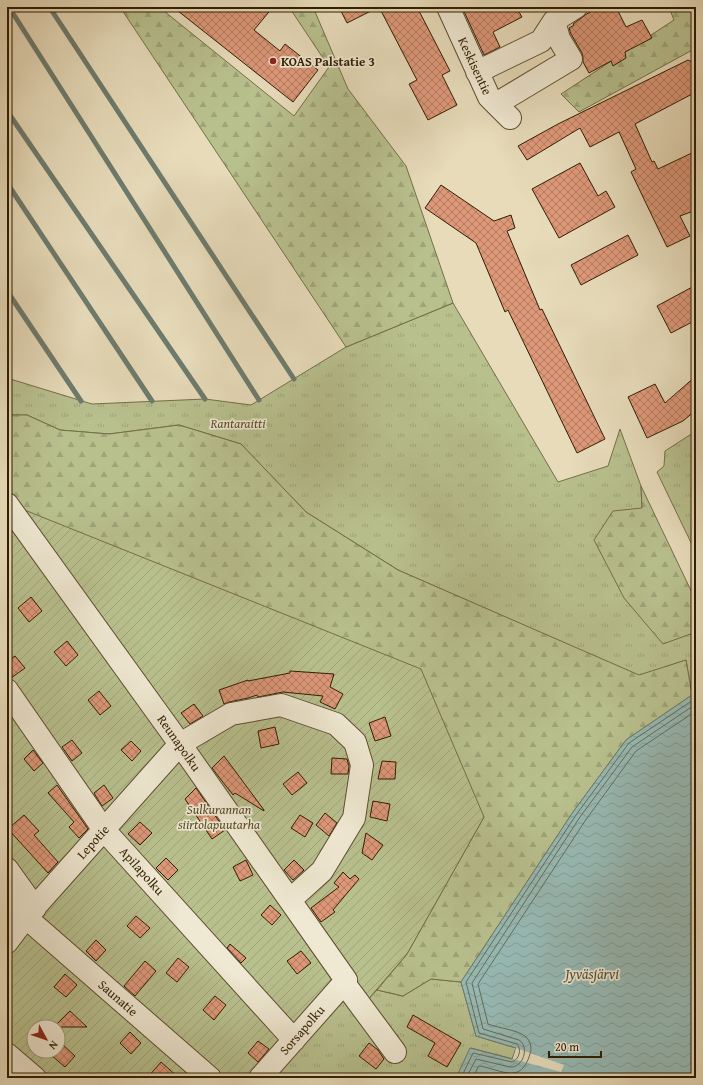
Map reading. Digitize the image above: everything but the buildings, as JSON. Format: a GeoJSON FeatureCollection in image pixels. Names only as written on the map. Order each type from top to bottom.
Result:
{"type":"FeatureCollection","features":[{"type":"Feature","properties":{"kind":"street","name":"Keskisentie"},"geometry":{"type":"LineString","coordinates":[[448,7],[489,97],[503,111],[571,60],[559,40],[554,21]]}},
{"type":"Feature","properties":{"kind":"street"},"geometry":{"type":"LineString","coordinates":[[477,72],[541,41],[554,21],[576,7]]}},
{"type":"Feature","properties":{"kind":"street","name":"Reunapolku"},"geometry":{"type":"LineString","coordinates":[[7,504],[14,525],[180,744],[346,980],[344,983]]}},
{"type":"Feature","properties":{"kind":"street","name":"Apilapolku"},"geometry":{"type":"LineString","coordinates":[[7,690],[104,830],[294,1040]]}},
{"type":"Feature","properties":{"kind":"street","name":"Lepotie"},"geometry":{"type":"LineString","coordinates":[[7,942],[180,744],[231,714],[281,705],[336,724],[355,742],[362,765],[354,818],[322,871],[290,900]]}},
{"type":"Feature","properties":{"kind":"street","name":"Saunatie"},"geometry":{"type":"LineString","coordinates":[[7,869],[31,913],[210,1078]]}},
{"type":"Feature","properties":{"kind":"street"},"geometry":{"type":"LineString","coordinates":[[7,901],[31,913]]}},
{"type":"Feature","properties":{"kind":"street"},"geometry":{"type":"LineString","coordinates":[[344,983],[395,1052]]}},
{"type":"Feature","properties":{"kind":"street","name":"Sorsapolku"},"geometry":{"type":"LineString","coordinates":[[260,1078],[344,983]]}},
{"type":"Feature","properties":{"kind":"street"},"geometry":{"type":"LineString","coordinates":[[7,1054],[35,1078]]}},
{"type":"Feature","properties":{"kind":"green space"},"geometry":{"type":"Polygon","coordinates":[[[120,7],[159,7],[294,116],[329,67],[289,7],[313,7],[348,89],[406,166],[453,303],[346,347],[120,7]]]}},
{"type":"Feature","properties":{"kind":"green space"},"geometry":{"type":"Polygon","coordinates":[[[669,7],[696,7],[696,48],[579,112],[561,94],[674,20],[669,7]]]}},
{"type":"Feature","properties":{"kind":"green space","name":"Rantaraitti"},"geometry":{"type":"Polygon","coordinates":[[[453,303],[558,482],[608,466],[620,429],[641,486],[642,508],[663,643],[696,632],[696,694],[692,695],[686,660],[639,676],[398,570],[306,512],[241,444],[179,425],[109,434],[60,430],[27,415],[7,415],[7,378],[92,404],[205,399],[251,405],[346,347],[453,303]]]}},
{"type":"Feature","properties":{"kind":"green space"},"geometry":{"type":"Polygon","coordinates":[[[7,415],[27,415],[60,430],[109,434],[179,425],[241,444],[306,512],[398,570],[639,675],[686,660],[692,695],[626,740],[573,812],[461,982],[431,979],[403,996],[377,990],[407,954],[484,817],[7,513],[7,415]]]}},
{"type":"Feature","properties":{"kind":"green space"},"geometry":{"type":"Polygon","coordinates":[[[696,431],[696,553],[657,472],[664,466],[665,451],[696,431]]]}},
{"type":"Feature","properties":{"kind":"green space"},"geometry":{"type":"Polygon","coordinates":[[[641,486],[696,601],[696,632],[663,644],[624,598],[594,540],[613,511],[642,508],[641,486]]]}},
{"type":"Feature","properties":{"kind":"green space","name":"Sulkurannan siirtolapuutarha"},"geometry":{"type":"Polygon","coordinates":[[[22,509],[421,669],[484,817],[407,954],[365,1003],[350,984],[265,1078],[7,1078],[7,513],[22,509]]]}},
{"type":"Feature","properties":{"kind":"green space"},"geometry":{"type":"Polygon","coordinates":[[[431,979],[461,982],[476,1036],[516,1048],[513,1059],[471,1048],[456,1078],[265,1078],[350,983],[365,1003],[377,990],[403,996],[431,979]]]}},
{"type":"Feature","properties":{"kind":"water","name":"Jyväsjärvi"},"geometry":{"type":"Polygon","coordinates":[[[696,694],[696,1078],[456,1078],[470,1048],[512,1059],[516,1048],[476,1036],[461,982],[573,812],[626,740],[692,695],[696,694]]]}},
{"type":"Feature","properties":{"kind":"pier"},"geometry":{"type":"Polygon","coordinates":[[[516,1048],[564,1065],[561,1072],[513,1059],[516,1048]]]}},
{"type":"Feature","properties":{"kind":"waterway"},"geometry":{"type":"LineString","coordinates":[[52,11],[294,379]]}},
{"type":"Feature","properties":{"kind":"waterway"},"geometry":{"type":"LineString","coordinates":[[14,15],[259,400]]}},
{"type":"Feature","properties":{"kind":"waterway"},"geometry":{"type":"LineString","coordinates":[[7,111],[205,399]]}},
{"type":"Feature","properties":{"kind":"waterway"},"geometry":{"type":"LineString","coordinates":[[7,183],[152,401]]}},
{"type":"Feature","properties":{"kind":"waterway"},"geometry":{"type":"LineString","coordinates":[[7,291],[81,401]]}},
{"type":"Feature","properties":{"kind":"place","name":"KOAS Palstatie 3"},"geometry":{"type":"Point","coordinates":[273,61]}}]}
